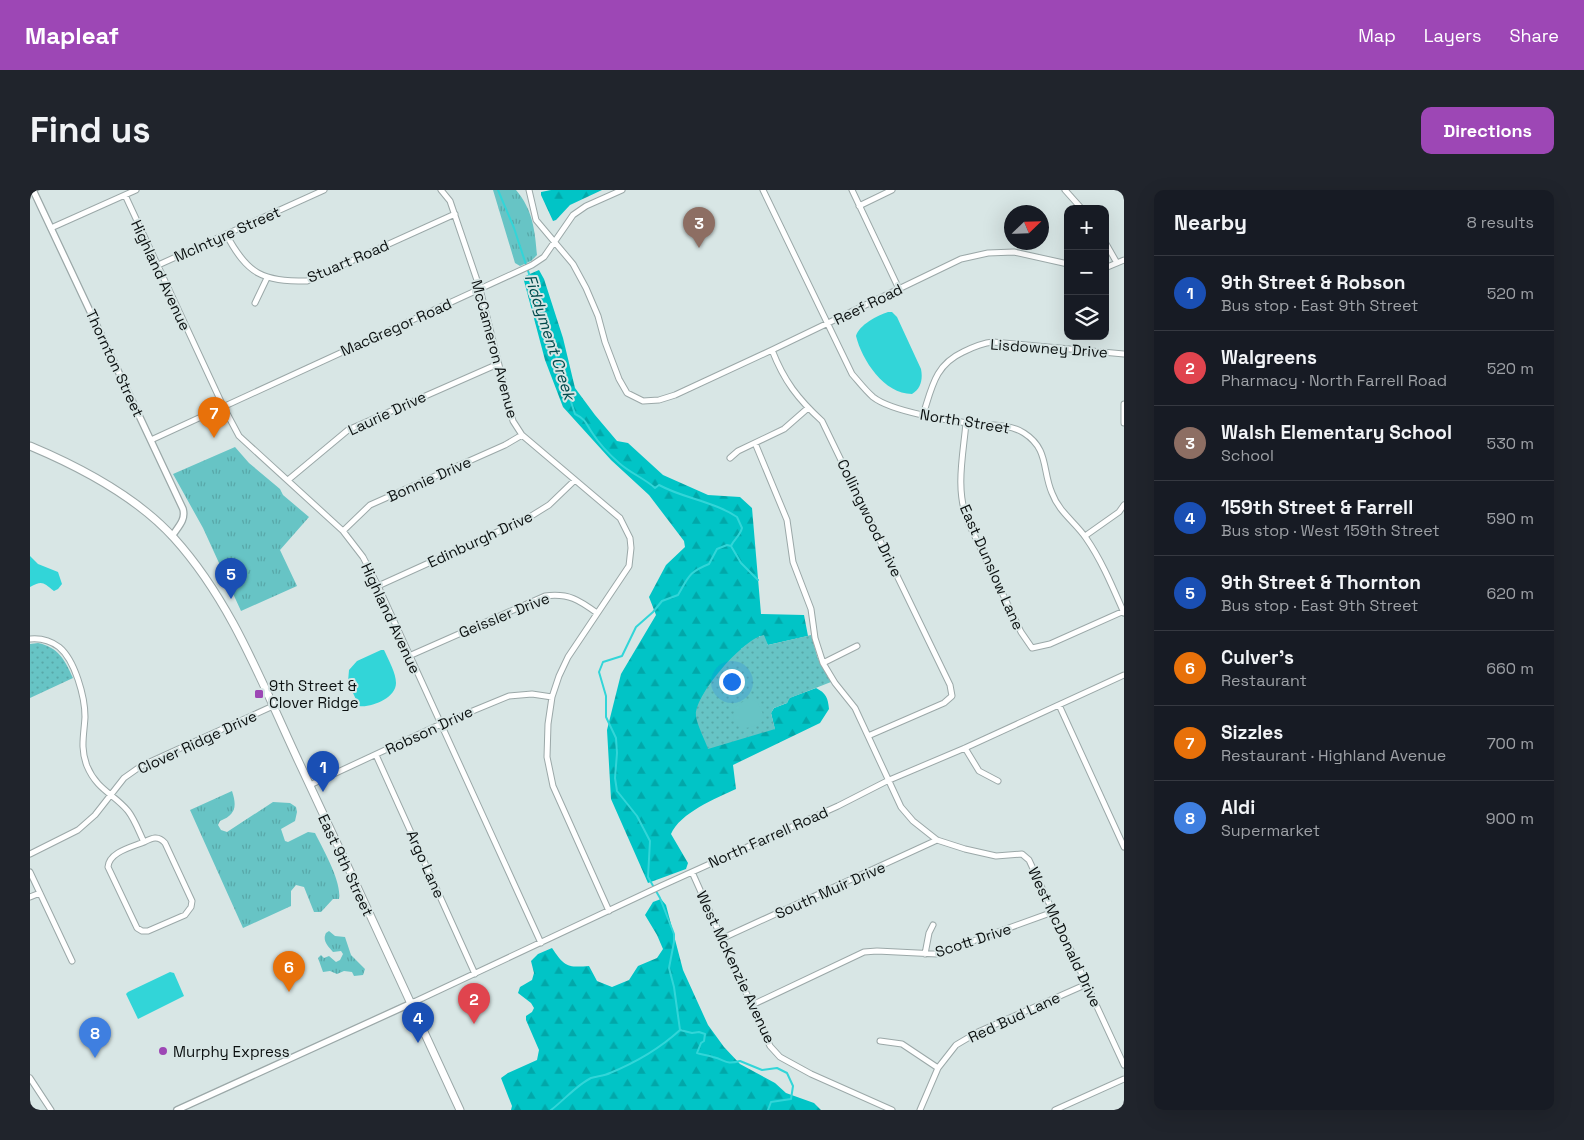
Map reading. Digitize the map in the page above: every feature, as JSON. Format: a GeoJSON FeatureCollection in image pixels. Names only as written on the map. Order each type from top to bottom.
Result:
{"type":"FeatureCollection","features":[{"type":"Feature","properties":{"kind":"main road","name":"East 9th Street"},"geometry":{"type":"LineString","coordinates":[[30,446],[87,472],[140,508],[172,536],[196,564],[225,607],[412,1003],[460,1110]]}},
{"type":"Feature","properties":{"kind":"street","name":"Thornton Street"},"geometry":{"type":"LineString","coordinates":[[33,190],[184,513],[182,522],[172,536]]}},
{"type":"Feature","properties":{"kind":"street"},"geometry":{"type":"LineString","coordinates":[[51,228],[136,190]]}},
{"type":"Feature","properties":{"kind":"street","name":"McIntyre Street"},"geometry":{"type":"LineString","coordinates":[[156,266],[324,190]]}},
{"type":"Feature","properties":{"kind":"street","name":"McCameron Avenue"},"geometry":{"type":"LineString","coordinates":[[441,190],[450,201],[480,289],[514,421],[522,435],[620,518],[630,538],[629,566],[568,658],[559,676],[552,696],[547,741],[549,770],[553,786],[609,911]]}},
{"type":"Feature","properties":{"kind":"street","name":"Reef Road"},"geometry":{"type":"LineString","coordinates":[[529,190],[536,220],[573,264],[586,288],[598,316],[604,342],[627,393],[643,401],[659,400],[676,395],[961,259],[988,253],[1014,252],[1064,263]]}},
{"type":"Feature","properties":{"kind":"street","name":"MacGregor Road"},"geometry":{"type":"LineString","coordinates":[[151,440],[532,266],[544,257],[572,215],[586,206],[622,190]]}},
{"type":"Feature","properties":{"kind":"street","name":"North Street"},"geometry":{"type":"LineString","coordinates":[[764,190],[852,374],[862,387],[874,398],[893,406],[946,421],[1012,427],[1032,440],[1044,459],[1049,486],[1055,501],[1085,536],[1095,551],[1124,612]]}},
{"type":"Feature","properties":{"kind":"street"},"geometry":{"type":"LineString","coordinates":[[852,190],[899,289]]}},
{"type":"Feature","properties":{"kind":"street"},"geometry":{"type":"LineString","coordinates":[[859,206],[892,190]]}},
{"type":"Feature","properties":{"kind":"street"},"geometry":{"type":"LineString","coordinates":[[1065,190],[1078,205]]}},
{"type":"Feature","properties":{"kind":"street","name":"Highland Avenue"},"geometry":{"type":"LineString","coordinates":[[124,195],[156,266],[239,436],[343,532],[363,558],[378,586],[541,943]]}},
{"type":"Feature","properties":{"kind":"street","name":"Stuart Road"},"geometry":{"type":"LineString","coordinates":[[226,234],[235,252],[251,270],[267,278],[285,281],[307,281],[455,214]]}},
{"type":"Feature","properties":{"kind":"street"},"geometry":{"type":"LineString","coordinates":[[1109,249],[1117,263]]}},
{"type":"Feature","properties":{"kind":"street"},"geometry":{"type":"LineString","coordinates":[[1109,266],[1124,260]]}},
{"type":"Feature","properties":{"kind":"street"},"geometry":{"type":"LineString","coordinates":[[255,303],[267,278]]}},
{"type":"Feature","properties":{"kind":"street","name":"Lisdowney Drive"},"geometry":{"type":"LineString","coordinates":[[923,415],[936,376],[941,368],[960,353],[984,343],[993,342],[1124,354]]}},
{"type":"Feature","properties":{"kind":"street","name":"Collingwood Drive"},"geometry":{"type":"LineString","coordinates":[[772,350],[780,372],[794,393],[822,420],[950,685],[952,696],[944,703],[868,736]]}},
{"type":"Feature","properties":{"kind":"street","name":"Laurie Drive"},"geometry":{"type":"LineString","coordinates":[[288,480],[348,430],[498,364]]}},
{"type":"Feature","properties":{"kind":"street"},"geometry":{"type":"LineString","coordinates":[[1124,404],[1124,423]]}},
{"type":"Feature","properties":{"kind":"street"},"geometry":{"type":"LineString","coordinates":[[730,458],[738,451],[784,428],[808,408]]}},
{"type":"Feature","properties":{"kind":"street","name":"East Dunslow Lane"},"geometry":{"type":"LineString","coordinates":[[966,423],[960,488],[963,508],[1021,632],[1032,648],[1050,644],[1124,612]]}},
{"type":"Feature","properties":{"kind":"street","name":"Bonnie Drive"},"geometry":{"type":"LineString","coordinates":[[343,532],[370,505],[505,445],[522,435]]}},
{"type":"Feature","properties":{"kind":"street","name":"West McDonald Drive"},"geometry":{"type":"LineString","coordinates":[[755,443],[787,520],[793,562],[811,609],[815,638],[823,663],[835,683],[855,708],[887,781],[906,814],[920,828],[937,840],[965,850],[996,856],[1022,854],[1029,860],[1124,1065]]}},
{"type":"Feature","properties":{"kind":"street","name":"Edinburgh Drive"},"geometry":{"type":"LineString","coordinates":[[378,586],[528,518],[549,505],[575,480]]}},
{"type":"Feature","properties":{"kind":"street"},"geometry":{"type":"LineString","coordinates":[[1085,536],[1119,512],[1124,505]]}},
{"type":"Feature","properties":{"kind":"street","name":"Geissler Drive"},"geometry":{"type":"LineString","coordinates":[[409,656],[545,596],[559,594],[579,600],[597,613]]}},
{"type":"Feature","properties":{"kind":"street"},"geometry":{"type":"LineString","coordinates":[[30,639],[51,642],[60,648],[70,662],[84,703],[85,718],[82,738],[87,766],[92,777],[109,796],[128,811],[144,842]]}},
{"type":"Feature","properties":{"kind":"street"},"geometry":{"type":"LineString","coordinates":[[823,663],[857,646]]}},
{"type":"Feature","properties":{"kind":"street","name":"North Farrell Road"},"geometry":{"type":"LineString","coordinates":[[412,1003],[661,886],[838,806],[887,781],[966,748],[1124,675]]}},
{"type":"Feature","properties":{"kind":"street","name":"Robson Drive"},"geometry":{"type":"LineString","coordinates":[[310,785],[441,724],[509,696],[532,694],[552,696]]}},
{"type":"Feature","properties":{"kind":"street"},"geometry":{"type":"LineString","coordinates":[[1059,705],[1124,847]]}},
{"type":"Feature","properties":{"kind":"street","name":"Clover Ridge Drive"},"geometry":{"type":"LineString","coordinates":[[30,854],[78,830],[94,815],[124,778],[141,766],[273,706]]}},
{"type":"Feature","properties":{"kind":"street"},"geometry":{"type":"LineString","coordinates":[[966,748],[978,771],[998,781]]}},
{"type":"Feature","properties":{"kind":"street","name":"Argo Lane"},"geometry":{"type":"LineString","coordinates":[[376,755],[475,974]]}},
{"type":"Feature","properties":{"kind":"street"},"geometry":{"type":"LineString","coordinates":[[157,838],[162,839],[192,901],[191,907],[184,915],[148,931],[142,931],[137,928],[108,867],[109,861],[113,856],[144,842],[157,838]]}},
{"type":"Feature","properties":{"kind":"street","name":"South Muir Drive"},"geometry":{"type":"LineString","coordinates":[[723,938],[937,840]]}},
{"type":"Feature","properties":{"kind":"street"},"geometry":{"type":"LineString","coordinates":[[30,872],[72,961]]}},
{"type":"Feature","properties":{"kind":"street","name":"West McKenzie Avenue"},"geometry":{"type":"LineString","coordinates":[[692,872],[770,1046],[780,1057],[811,1074],[892,1110]]}},
{"type":"Feature","properties":{"kind":"street"},"geometry":{"type":"LineString","coordinates":[[30,897],[40,892]]}},
{"type":"Feature","properties":{"kind":"street","name":"Scott Drive"},"geometry":{"type":"LineString","coordinates":[[752,1005],[864,952],[937,954],[1053,912]]}},
{"type":"Feature","properties":{"kind":"street"},"geometry":{"type":"LineString","coordinates":[[926,954],[929,933],[933,925]]}},
{"type":"Feature","properties":{"kind":"street","name":"Red Bud Lane"},"geometry":{"type":"LineString","coordinates":[[920,1110],[938,1068],[956,1045],[978,1032],[1087,984]]}},
{"type":"Feature","properties":{"kind":"street"},"geometry":{"type":"LineString","coordinates":[[177,1110],[412,1003]]}},
{"type":"Feature","properties":{"kind":"street"},"geometry":{"type":"LineString","coordinates":[[880,1041],[902,1044],[938,1068]]}},
{"type":"Feature","properties":{"kind":"street"},"geometry":{"type":"LineString","coordinates":[[30,1078],[51,1110]]}},
{"type":"Feature","properties":{"kind":"street"},"geometry":{"type":"LineString","coordinates":[[1055,1110],[1124,1079]]}},
{"type":"Feature","properties":{"kind":"green space"},"geometry":{"type":"Polygon","coordinates":[[[493,190],[516,190],[530,213],[537,255],[531,261],[520,266],[515,263],[493,190]]]}},
{"type":"Feature","properties":{"kind":"green space"},"geometry":{"type":"Polygon","coordinates":[[[551,190],[602,190],[570,205],[553,221],[541,195],[541,192],[551,190]]]}},
{"type":"Feature","properties":{"kind":"green space"},"geometry":{"type":"Polygon","coordinates":[[[539,270],[544,279],[563,338],[575,388],[617,441],[628,443],[663,475],[708,495],[740,497],[752,508],[761,614],[804,615],[808,636],[768,645],[760,636],[741,649],[775,730],[771,713],[774,708],[787,703],[789,698],[816,688],[824,694],[829,705],[829,709],[820,723],[733,765],[736,789],[690,813],[682,819],[671,834],[688,863],[686,869],[648,883],[611,799],[607,730],[621,674],[656,615],[649,597],[666,565],[685,547],[684,541],[649,495],[611,460],[563,407],[545,360],[523,277],[539,270]]]}},
{"type":"Feature","properties":{"kind":"green space"},"geometry":{"type":"Polygon","coordinates":[[[235,447],[249,463],[309,517],[280,550],[297,586],[241,611],[203,528],[173,474],[235,447]]]}},
{"type":"Feature","properties":{"kind":"green space"},"geometry":{"type":"Polygon","coordinates":[[[764,635],[768,645],[811,635],[818,659],[831,682],[790,698],[787,703],[774,708],[771,713],[775,729],[708,749],[696,716],[703,695],[711,682],[733,656],[755,638],[764,635]]]}},
{"type":"Feature","properties":{"kind":"green space"},"geometry":{"type":"Polygon","coordinates":[[[38,643],[51,648],[60,655],[73,678],[30,698],[30,644],[38,643]]]}},
{"type":"Feature","properties":{"kind":"green space"},"geometry":{"type":"Polygon","coordinates":[[[747,700],[757,702],[764,717],[761,723],[749,728],[741,728],[734,720],[734,710],[747,700]]]}},
{"type":"Feature","properties":{"kind":"green space"},"geometry":{"type":"Polygon","coordinates":[[[232,791],[235,806],[229,816],[220,821],[218,825],[221,830],[227,832],[273,802],[290,803],[296,807],[297,812],[295,821],[281,829],[285,841],[288,842],[308,832],[315,833],[335,875],[339,899],[333,899],[321,912],[314,912],[304,887],[296,885],[291,891],[291,906],[243,928],[190,810],[232,791]]]}},
{"type":"Feature","properties":{"kind":"green space"},"geometry":{"type":"Polygon","coordinates":[[[661,899],[666,905],[683,970],[708,1025],[724,1047],[740,1064],[775,1083],[786,1093],[814,1103],[821,1110],[511,1110],[512,1106],[501,1078],[537,1060],[539,1050],[526,1020],[526,1016],[534,1008],[531,1003],[518,993],[520,987],[532,980],[534,973],[531,961],[538,954],[552,948],[563,962],[571,966],[589,966],[597,981],[612,987],[629,980],[638,966],[657,958],[663,949],[645,915],[653,902],[661,899]]]}},
{"type":"Feature","properties":{"kind":"green space"},"geometry":{"type":"Polygon","coordinates":[[[329,931],[335,936],[345,937],[351,955],[365,969],[363,975],[354,976],[352,972],[344,971],[337,974],[330,971],[323,972],[318,958],[321,955],[324,958],[329,956],[336,962],[340,960],[343,954],[341,951],[333,952],[326,943],[325,936],[329,931]]]}},
{"type":"Feature","properties":{"kind":"shaded area"},"geometry":{"type":"Polygon","coordinates":[[[888,312],[892,312],[897,317],[921,369],[921,383],[912,394],[892,388],[876,374],[863,355],[856,336],[865,324],[888,312]]]}},
{"type":"Feature","properties":{"kind":"shaded area"},"geometry":{"type":"Polygon","coordinates":[[[30,556],[38,564],[58,572],[62,584],[58,589],[54,591],[45,584],[40,583],[30,587],[30,556]]]}},
{"type":"Feature","properties":{"kind":"shaded area"},"geometry":{"type":"Polygon","coordinates":[[[384,650],[394,671],[396,679],[395,688],[392,693],[376,704],[359,706],[348,682],[349,670],[357,661],[384,650]]]}},
{"type":"Feature","properties":{"kind":"shaded area"},"geometry":{"type":"Polygon","coordinates":[[[170,972],[174,973],[184,996],[138,1019],[126,994],[170,972]]]}},
{"type":"Feature","properties":{"kind":"waterway","name":"Fiddyment Creek"},"geometry":{"type":"LineString","coordinates":[[498,190],[514,228],[575,414],[584,420],[605,450],[628,470],[655,488],[659,485],[718,507],[737,517],[742,528],[731,546]]}},
{"type":"Feature","properties":{"kind":"waterway","name":"Fiddyment Creek"},"geometry":{"type":"LineString","coordinates":[[680,1030],[674,987],[669,968],[674,934],[660,898],[648,877],[650,841],[637,816],[617,791],[615,778],[616,738],[606,717],[606,696],[599,672],[603,662],[622,656],[636,627],[662,601],[678,595],[690,575],[709,564],[717,549],[727,545],[731,546]]}},
{"type":"Feature","properties":{"kind":"waterway"},"geometry":{"type":"LineString","coordinates":[[731,546],[741,563],[758,580]]}},
{"type":"Feature","properties":{"kind":"waterway","name":"Fiddyment Creek"},"geometry":{"type":"LineString","coordinates":[[680,1030],[705,1034],[704,1041],[701,1043],[697,1053],[728,1062],[740,1061],[762,1070],[777,1068],[787,1073],[793,1086],[791,1099],[771,1102],[768,1110]]}},
{"type":"Feature","properties":{"kind":"waterway"},"geometry":{"type":"LineString","coordinates":[[551,1110],[586,1081],[608,1074],[638,1060],[664,1044],[680,1030]]}},
{"type":"Feature","properties":{"kind":"place","name":"Walsh Elementary School"},"geometry":{"type":"Point","coordinates":[699,248]}},
{"type":"Feature","properties":{"kind":"place","name":"Sizzles"},"geometry":{"type":"Point","coordinates":[214,438]}},
{"type":"Feature","properties":{"kind":"place","name":"9th Street & Thornton"},"geometry":{"type":"Point","coordinates":[231,599]}},
{"type":"Feature","properties":{"kind":"place","name":"9th Street & Clover Ridge"},"geometry":{"type":"Point","coordinates":[259,694]}},
{"type":"Feature","properties":{"kind":"place","name":"9th Street & Robson"},"geometry":{"type":"Point","coordinates":[323,792]}},
{"type":"Feature","properties":{"kind":"place","name":"Culver's"},"geometry":{"type":"Point","coordinates":[289,992]}},
{"type":"Feature","properties":{"kind":"place","name":"Walgreens"},"geometry":{"type":"Point","coordinates":[474,1024]}},
{"type":"Feature","properties":{"kind":"place","name":"159th Street & Farrell"},"geometry":{"type":"Point","coordinates":[418,1043]}},
{"type":"Feature","properties":{"kind":"place","name":"Murphy Express"},"geometry":{"type":"Point","coordinates":[163,1051]}},
{"type":"Feature","properties":{"kind":"place","name":"Aldi"},"geometry":{"type":"Point","coordinates":[95,1058]}}]}
